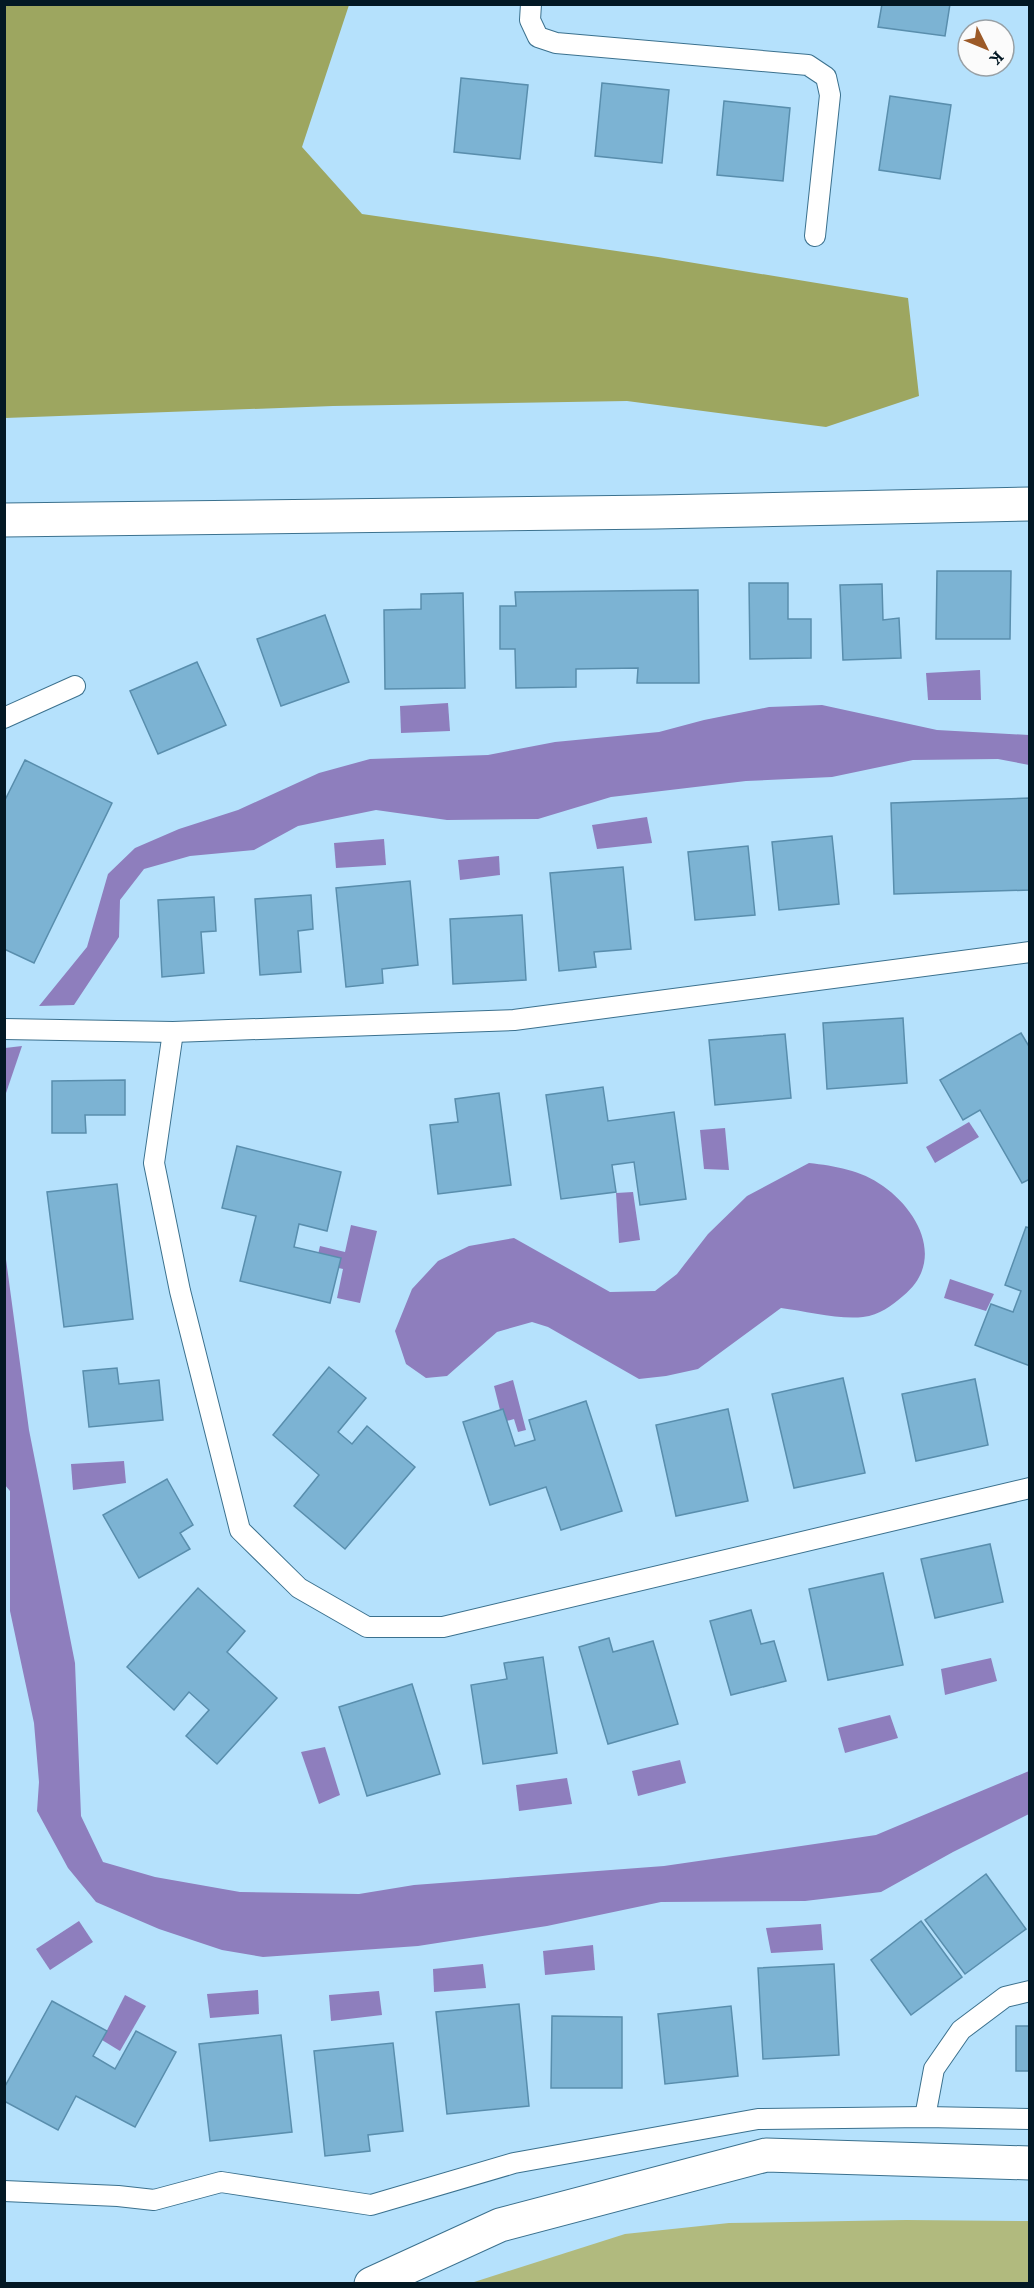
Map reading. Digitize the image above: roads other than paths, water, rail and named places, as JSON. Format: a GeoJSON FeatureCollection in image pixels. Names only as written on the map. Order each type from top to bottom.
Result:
{"type":"FeatureCollection","features":[{"type":"Feature","properties":{"kind":"street"},"geometry":{"type":"LineString","coordinates":[[4,520],[656,512],[1029,504]]}},
{"type":"Feature","properties":{"kind":"street"},"geometry":{"type":"LineString","coordinates":[[371,2283],[500,2225],[766,2155],[1029,2163]]}},
{"type":"Feature","properties":{"kind":"lane"},"geometry":{"type":"LineString","coordinates":[[531,4],[530,20],[538,38],[556,43],[808,65],[826,77],[830,95],[815,236]]}},
{"type":"Feature","properties":{"kind":"lane"},"geometry":{"type":"LineString","coordinates":[[4,718],[75,686]]}},
{"type":"Feature","properties":{"kind":"lane"},"geometry":{"type":"LineString","coordinates":[[4,1029],[173,1032],[514,1020],[1029,952]]}},
{"type":"Feature","properties":{"kind":"lane"},"geometry":{"type":"LineString","coordinates":[[173,1032],[154,1163],[180,1291],[240,1530],[299,1588],[367,1627],[443,1627],[1029,1488]]}},
{"type":"Feature","properties":{"kind":"lane"},"geometry":{"type":"LineString","coordinates":[[925,2117],[934,2069],[961,2030],[1005,1997],[1029,1992]]}},
{"type":"Feature","properties":{"kind":"lane"},"geometry":{"type":"LineString","coordinates":[[4,2191],[118,2196],[154,2200],[221,2182],[371,2205],[514,2163],[758,2119],[925,2117],[1029,2119]]}}]}
